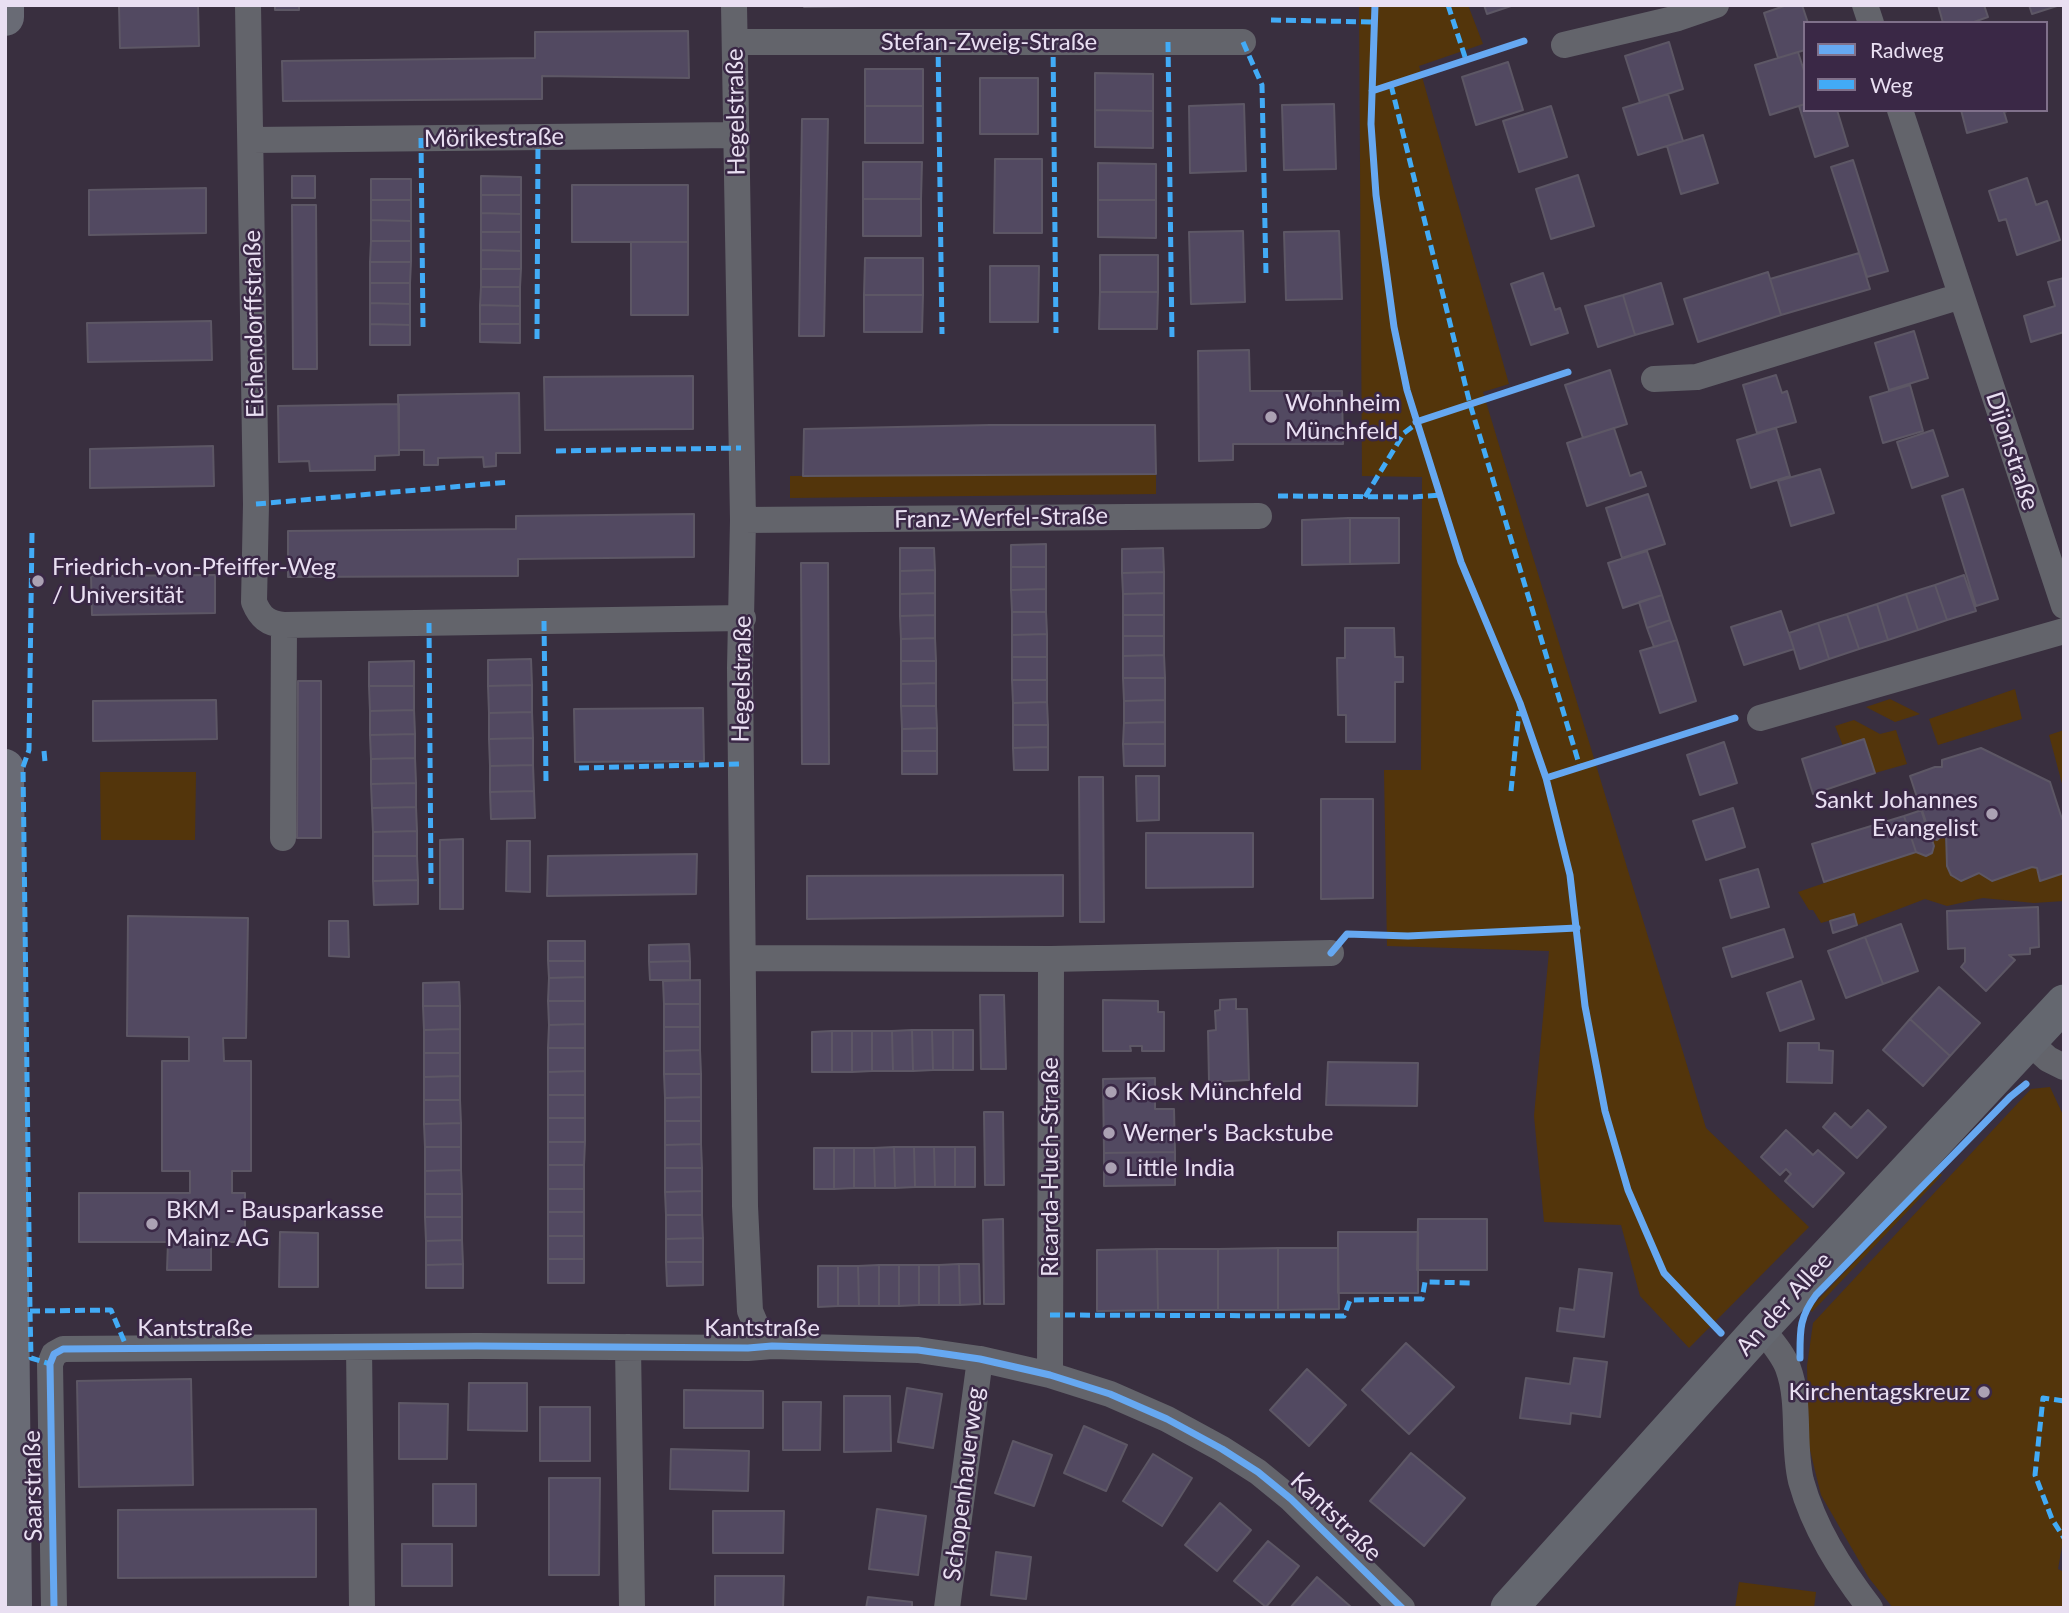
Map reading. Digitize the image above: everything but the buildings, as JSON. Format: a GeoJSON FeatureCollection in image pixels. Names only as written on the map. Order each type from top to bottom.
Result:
{"type":"FeatureCollection","features":[{"type":"Feature","properties":{"kind":"highway"},"geometry":{"type":"LineString","coordinates":[[5,5],[5,18]]}},
{"type":"Feature","properties":{"kind":"highway","name":"Saarstraße"},"geometry":{"type":"LineString","coordinates":[[5,768],[13,1608]]}},
{"type":"Feature","properties":{"kind":"main road","name":"An der Allee"},"geometry":{"type":"LineString","coordinates":[[1508,1608],[1761,1328],[2064,1003]]}},
{"type":"Feature","properties":{"kind":"street","name":"Eichendorffstraße"},"geometry":{"type":"LineString","coordinates":[[248,5],[256,491],[254,602],[264,619],[274,625],[284,625]]}},
{"type":"Feature","properties":{"kind":"street","name":"Hegelstraße"},"geometry":{"type":"LineString","coordinates":[[734,5],[743,520],[740,668],[745,1206],[750,1311],[759,1332],[772,1346]]}},
{"type":"Feature","properties":{"kind":"street"},"geometry":{"type":"LineString","coordinates":[[1564,45],[1678,18],[1716,5]]}},
{"type":"Feature","properties":{"kind":"street","name":"Stefan-Zweig-Straße"},"geometry":{"type":"LineString","coordinates":[[735,42],[1243,42]]}},
{"type":"Feature","properties":{"kind":"street","name":"Dijonstraße"},"geometry":{"type":"LineString","coordinates":[[1901,112],[2064,606]]}},
{"type":"Feature","properties":{"kind":"street","name":"Mörikestraße"},"geometry":{"type":"LineString","coordinates":[[251,140],[737,135]]}},
{"type":"Feature","properties":{"kind":"street"},"geometry":{"type":"LineString","coordinates":[[1654,379],[1696,377],[1961,296]]}},
{"type":"Feature","properties":{"kind":"street","name":"Franz-Werfel-Straße"},"geometry":{"type":"LineString","coordinates":[[743,520],[1259,516]]}},
{"type":"Feature","properties":{"kind":"street"},"geometry":{"type":"LineString","coordinates":[[283,838],[284,625],[743,618]]}},
{"type":"Feature","properties":{"kind":"street"},"geometry":{"type":"LineString","coordinates":[[1760,718],[2064,631]]}},
{"type":"Feature","properties":{"kind":"street"},"geometry":{"type":"LineString","coordinates":[[743,958],[1051,959],[1331,953]]}},
{"type":"Feature","properties":{"kind":"street","name":"Ricarda-Huch-Straße"},"geometry":{"type":"LineString","coordinates":[[1050,1374],[1051,959]]}},
{"type":"Feature","properties":{"kind":"street"},"geometry":{"type":"LineString","coordinates":[[2028,1041],[2048,1059],[2064,1067]]}},
{"type":"Feature","properties":{"kind":"street"},"geometry":{"type":"LineString","coordinates":[[1761,1328],[1789,1369],[1797,1458],[1812,1514],[1841,1569],[1870,1608]]}},
{"type":"Feature","properties":{"kind":"street","name":"Kantstraße"},"geometry":{"type":"LineString","coordinates":[[50,1364],[54,1354],[64,1349],[359,1347],[772,1346],[918,1350],[980,1359],[1050,1374],[1110,1394],[1167,1419],[1222,1449],[1258,1472],[1291,1499],[1402,1608]]}},
{"type":"Feature","properties":{"kind":"street"},"geometry":{"type":"LineString","coordinates":[[359,1347],[362,1608]]}},
{"type":"Feature","properties":{"kind":"street"},"geometry":{"type":"LineString","coordinates":[[628,1347],[632,1608]]}},
{"type":"Feature","properties":{"kind":"street","name":"Schopenhauerweg"},"geometry":{"type":"LineString","coordinates":[[947,1608],[980,1359]]}},
{"type":"Feature","properties":{"kind":"street","name":"Saarstraße"},"geometry":{"type":"LineString","coordinates":[[50,1364],[54,1608]]}},
{"type":"Feature","properties":{"kind":"shaded area"},"geometry":{"type":"Polygon","coordinates":[[[1359,5],[1468,5],[1483,44],[1419,66],[1509,384],[1483,392],[1706,1128],[1809,1227],[1689,1348],[1640,1296],[1621,1225],[1544,1222],[1534,1116],[1549,951],[1387,946],[1384,770],[1421,770],[1422,477],[1362,476],[1359,5]]]}},
{"type":"Feature","properties":{"kind":"shaded area"},"geometry":{"type":"Polygon","coordinates":[[[1156,474],[1156,494],[790,498],[790,476],[1156,474]]]}},
{"type":"Feature","properties":{"kind":"shaded area"},"geometry":{"type":"Polygon","coordinates":[[[2015,689],[2022,719],[1938,745],[1929,719],[2015,689]]]}},
{"type":"Feature","properties":{"kind":"shaded area"},"geometry":{"type":"Polygon","coordinates":[[[1890,699],[1920,714],[1895,722],[1866,707],[1890,699]]]}},
{"type":"Feature","properties":{"kind":"shaded area"},"geometry":{"type":"Polygon","coordinates":[[[1854,720],[1880,734],[1896,730],[1907,764],[1875,773],[1864,739],[1843,746],[1835,726],[1854,720]]]}},
{"type":"Feature","properties":{"kind":"shaded area"},"geometry":{"type":"Polygon","coordinates":[[[2064,730],[2064,791],[2049,735],[2064,730]]]}},
{"type":"Feature","properties":{"kind":"shaded area"},"geometry":{"type":"Polygon","coordinates":[[[100,772],[196,772],[195,840],[101,840],[100,772]]]}},
{"type":"Feature","properties":{"kind":"shaded area"},"geometry":{"type":"Polygon","coordinates":[[[1944,831],[1949,872],[1957,880],[1967,880],[1979,873],[1992,881],[2032,867],[2037,868],[2041,881],[2064,873],[2064,901],[2034,903],[1983,898],[1947,906],[1925,899],[1857,925],[1853,914],[1821,923],[1798,892],[1916,852],[1926,856],[1932,853],[1930,837],[1937,840],[1943,836],[1944,831]]]}},
{"type":"Feature","properties":{"kind":"shaded area"},"geometry":{"type":"Polygon","coordinates":[[[2050,1087],[2064,1117],[2064,1535],[2058,1569],[2064,1572],[2064,1608],[1893,1608],[1869,1578],[1821,1495],[1809,1446],[1807,1366],[1813,1323],[2031,1089],[2050,1087]]]}},
{"type":"Feature","properties":{"kind":"shaded area"},"geometry":{"type":"Polygon","coordinates":[[[1939,1173],[1942,1175],[1812,1312],[1810,1310],[1814,1304],[1939,1173]]]}},
{"type":"Feature","properties":{"kind":"shaded area"},"geometry":{"type":"Polygon","coordinates":[[[1739,1582],[1816,1592],[1814,1608],[1735,1608],[1739,1582]]]}},
{"type":"Feature","properties":{"kind":"marked path"},"geometry":{"type":"LineString","coordinates":[[1448,5],[1466,60]]}},
{"type":"Feature","properties":{"kind":"marked path"},"geometry":{"type":"LineString","coordinates":[[1271,20],[1374,22]]}},
{"type":"Feature","properties":{"kind":"marked path"},"geometry":{"type":"LineString","coordinates":[[938,42],[942,334]]}},
{"type":"Feature","properties":{"kind":"marked path"},"geometry":{"type":"LineString","coordinates":[[1053,42],[1056,333]]}},
{"type":"Feature","properties":{"kind":"marked path"},"geometry":{"type":"LineString","coordinates":[[1168,42],[1172,339]]}},
{"type":"Feature","properties":{"kind":"marked path"},"geometry":{"type":"LineString","coordinates":[[1243,42],[1262,85],[1266,275]]}},
{"type":"Feature","properties":{"kind":"marked path"},"geometry":{"type":"LineString","coordinates":[[1391,85],[1470,404],[1580,767]]}},
{"type":"Feature","properties":{"kind":"marked path"},"geometry":{"type":"LineString","coordinates":[[537,339],[538,137]]}},
{"type":"Feature","properties":{"kind":"marked path"},"geometry":{"type":"LineString","coordinates":[[421,138],[423,327]]}},
{"type":"Feature","properties":{"kind":"marked path"},"geometry":{"type":"LineString","coordinates":[[1365,497],[1404,433],[1420,421]]}},
{"type":"Feature","properties":{"kind":"marked path"},"geometry":{"type":"LineString","coordinates":[[556,451],[741,448]]}},
{"type":"Feature","properties":{"kind":"marked path"},"geometry":{"type":"LineString","coordinates":[[256,504],[510,482]]}},
{"type":"Feature","properties":{"kind":"marked path"},"geometry":{"type":"LineString","coordinates":[[1278,496],[1441,495]]}},
{"type":"Feature","properties":{"kind":"marked path"},"geometry":{"type":"LineString","coordinates":[[32,533],[29,750],[23,767],[31,1358],[50,1364]]}},
{"type":"Feature","properties":{"kind":"marked path"},"geometry":{"type":"LineString","coordinates":[[544,621],[546,782]]}},
{"type":"Feature","properties":{"kind":"marked path"},"geometry":{"type":"LineString","coordinates":[[429,623],[431,884]]}},
{"type":"Feature","properties":{"kind":"marked path"},"geometry":{"type":"LineString","coordinates":[[1511,791],[1519,711]]}},
{"type":"Feature","properties":{"kind":"marked path"},"geometry":{"type":"LineString","coordinates":[[44,751],[45,762]]}},
{"type":"Feature","properties":{"kind":"marked path"},"geometry":{"type":"LineString","coordinates":[[579,768],[741,764]]}},
{"type":"Feature","properties":{"kind":"marked path"},"geometry":{"type":"LineString","coordinates":[[1050,1315],[1344,1316],[1350,1300],[1422,1299],[1425,1282],[1473,1283]]}},
{"type":"Feature","properties":{"kind":"marked path"},"geometry":{"type":"LineString","coordinates":[[30,1311],[111,1310],[127,1348]]}},
{"type":"Feature","properties":{"kind":"marked path"},"geometry":{"type":"LineString","coordinates":[[2064,1401],[2043,1398],[2035,1475],[2052,1519],[2064,1538]]}},
{"type":"Feature","properties":{"kind":"cycle path"},"geometry":{"type":"LineString","coordinates":[[1375,5],[1371,124],[1376,195],[1394,327],[1407,390],[1461,562],[1520,703],[1546,778],[1570,875],[1585,1006],[1605,1111],[1628,1190],[1664,1273],[1721,1333]]}},
{"type":"Feature","properties":{"kind":"cycle path"},"geometry":{"type":"LineString","coordinates":[[1372,91],[1524,41]]}},
{"type":"Feature","properties":{"kind":"cycle path"},"geometry":{"type":"LineString","coordinates":[[1416,422],[1568,372]]}},
{"type":"Feature","properties":{"kind":"cycle path"},"geometry":{"type":"LineString","coordinates":[[1546,778],[1735,718]]}},
{"type":"Feature","properties":{"kind":"cycle path"},"geometry":{"type":"LineString","coordinates":[[1331,953],[1347,934],[1408,936],[1577,928]]}},
{"type":"Feature","properties":{"kind":"cycle path"},"geometry":{"type":"LineString","coordinates":[[1800,1358],[1802,1325],[1806,1311],[1816,1295],[2010,1097],[2026,1084]]}},
{"type":"Feature","properties":{"kind":"cycle path"},"geometry":{"type":"LineString","coordinates":[[54,1608],[50,1364],[54,1354],[63,1349],[477,1346],[772,1346],[918,1350],[980,1359],[1050,1375],[1110,1394],[1167,1419],[1258,1472],[1291,1499],[1402,1608]]}},
{"type":"Feature","properties":{"kind":"place","name":"Wohnheim Münchfeld"},"geometry":{"type":"Point","coordinates":[1271,417]}},
{"type":"Feature","properties":{"kind":"place","name":"Friedrich-von-Pfeiffer-Weg / Universität"},"geometry":{"type":"Point","coordinates":[38,581]}},
{"type":"Feature","properties":{"kind":"place","name":"Sankt Johannes Evangelist"},"geometry":{"type":"Point","coordinates":[1992,814]}},
{"type":"Feature","properties":{"kind":"place","name":"Kiosk Münchfeld"},"geometry":{"type":"Point","coordinates":[1111,1092]}},
{"type":"Feature","properties":{"kind":"place","name":"Werner's Backstube"},"geometry":{"type":"Point","coordinates":[1109,1133]}},
{"type":"Feature","properties":{"kind":"place","name":"Little India"},"geometry":{"type":"Point","coordinates":[1111,1168]}},
{"type":"Feature","properties":{"kind":"place","name":"BKM - Bausparkasse Mainz AG"},"geometry":{"type":"Point","coordinates":[152,1224]}},
{"type":"Feature","properties":{"kind":"place","name":"Kirchentagskreuz"},"geometry":{"type":"Point","coordinates":[1984,1392]}}]}
